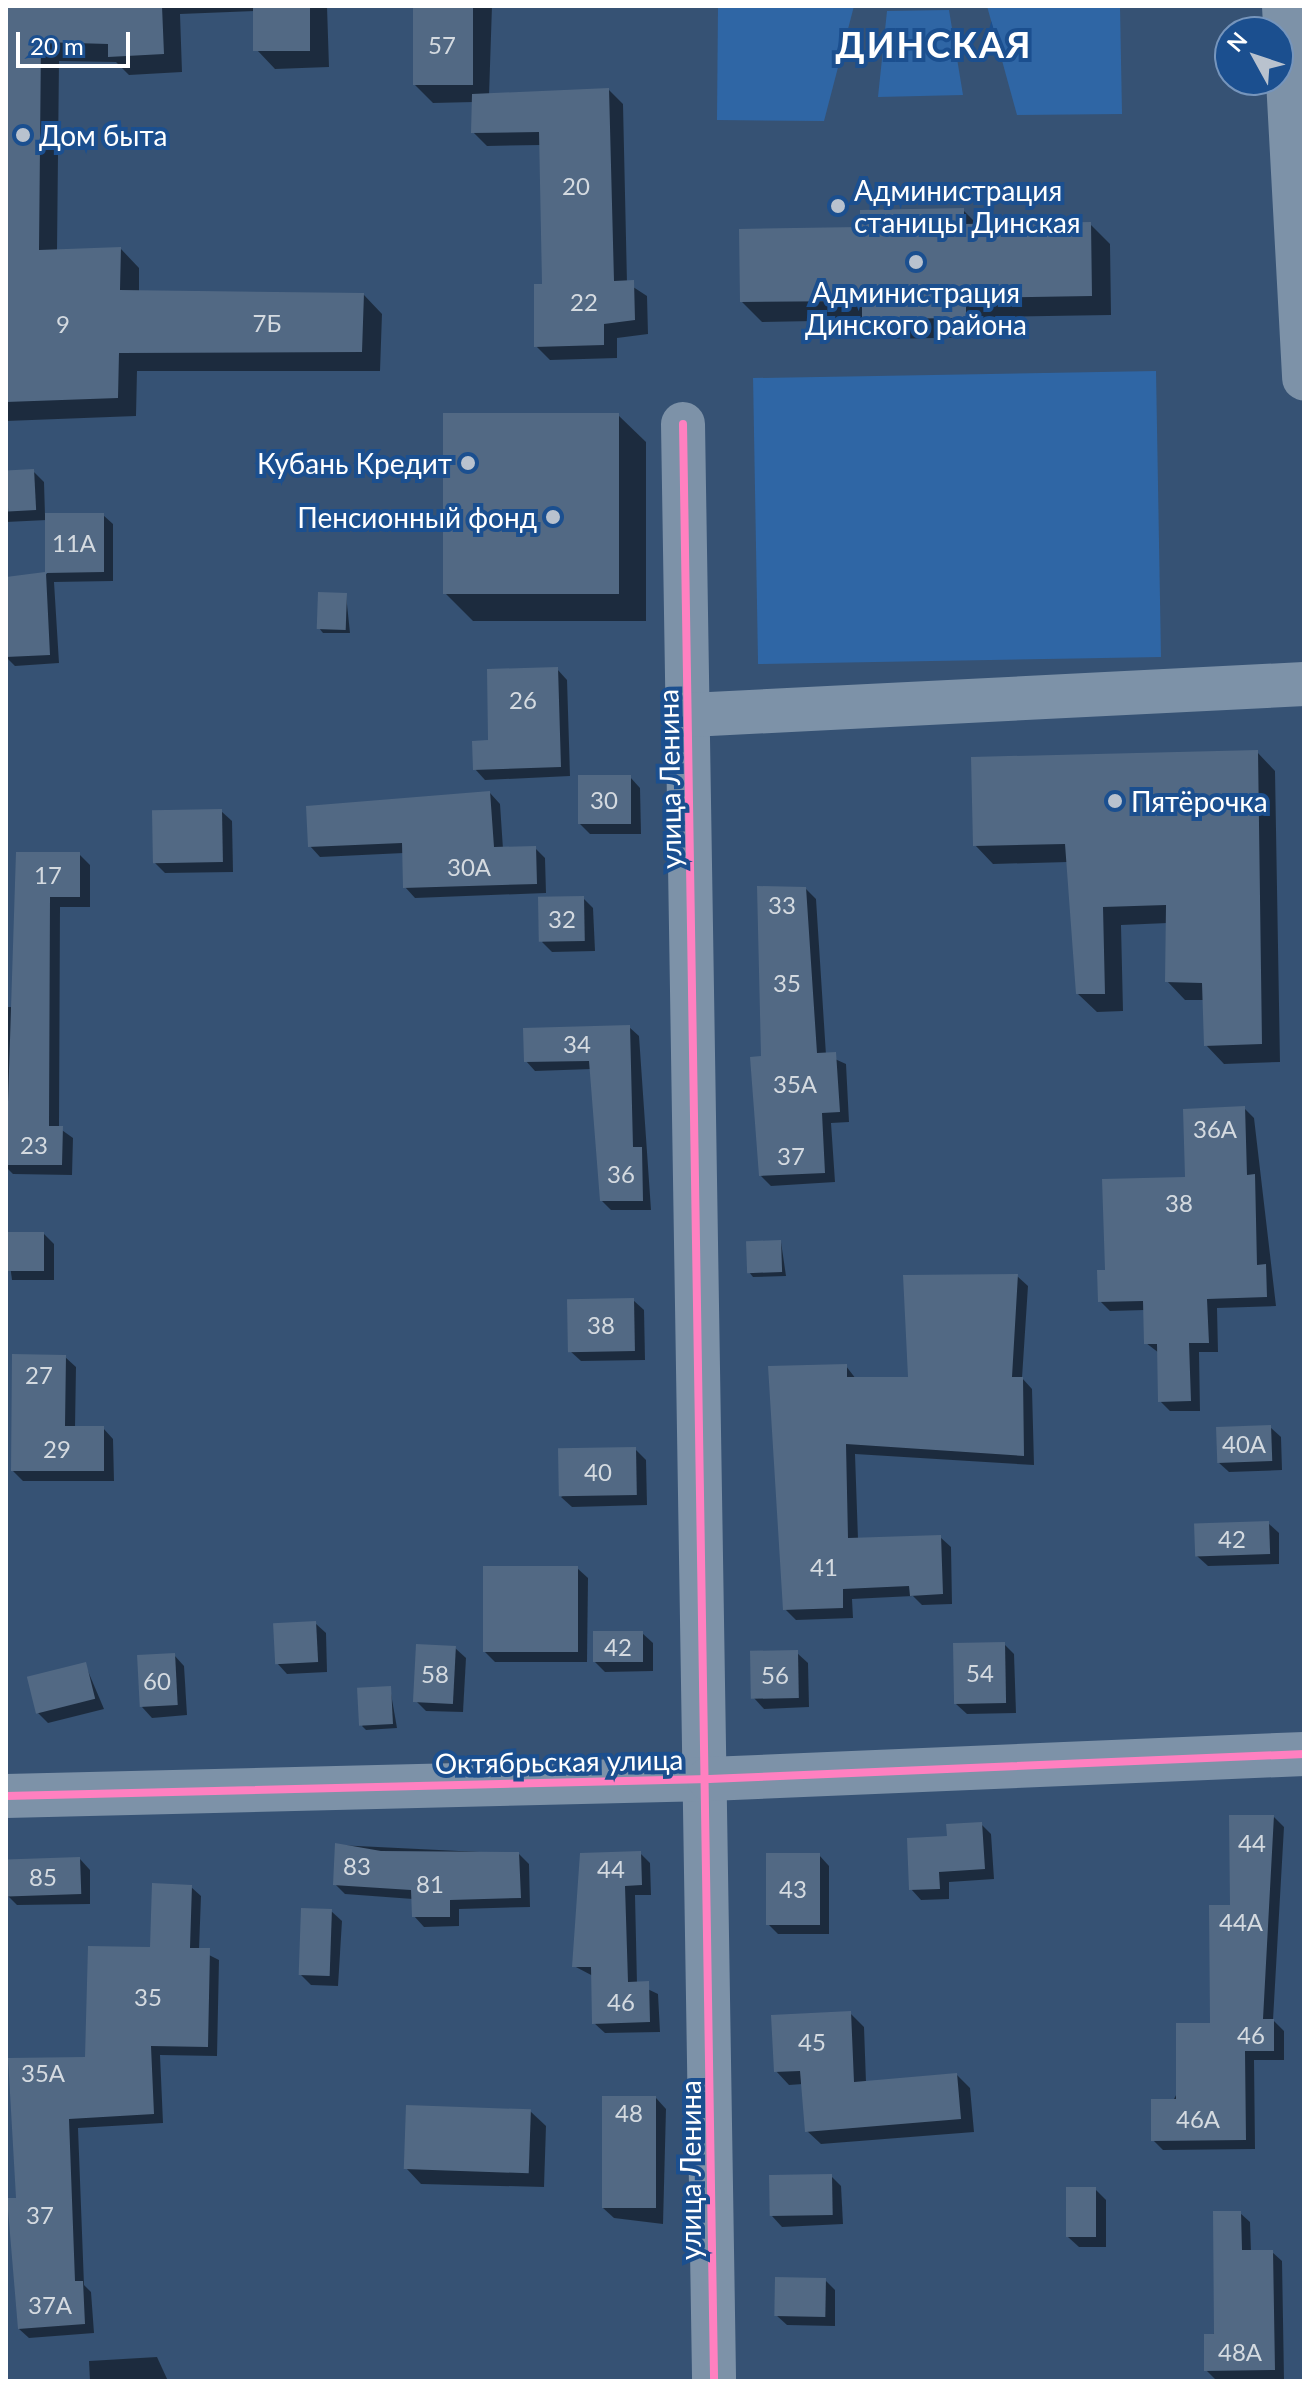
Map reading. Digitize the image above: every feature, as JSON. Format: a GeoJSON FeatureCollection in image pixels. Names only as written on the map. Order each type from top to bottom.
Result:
{"type":"FeatureCollection","features":[{"type":"Feature","properties":{"kind":"street"},"geometry":{"type":"LineString","coordinates":[[1284,6],[1304,378]]}},
{"type":"Feature","properties":{"kind":"street","name":"улица Ленина"},"geometry":{"type":"LineString","coordinates":[[683,424],[709,1779],[714,2381]]}},
{"type":"Feature","properties":{"kind":"street"},"geometry":{"type":"LineString","coordinates":[[690,715],[1304,684]]}},
{"type":"Feature","properties":{"kind":"street","name":"Октябрьская улица"},"geometry":{"type":"LineString","coordinates":[[6,1796],[709,1779],[1304,1754]]}},
{"type":"Feature","properties":{"kind":"shaded area"},"geometry":{"type":"Polygon","coordinates":[[[718,6],[854,6],[824,121],[717,120],[718,6]]]}},
{"type":"Feature","properties":{"kind":"shaded area"},"geometry":{"type":"Polygon","coordinates":[[[987,6],[1120,6],[1122,114],[1017,115],[987,6]]]}},
{"type":"Feature","properties":{"kind":"shaded area"},"geometry":{"type":"Polygon","coordinates":[[[949,10],[963,95],[878,97],[887,11],[949,10]]]}},
{"type":"Feature","properties":{"kind":"shaded area"},"geometry":{"type":"Polygon","coordinates":[[[1156,371],[1161,657],[758,664],[753,378],[1156,371]]]}},
{"type":"Feature","properties":{"kind":"building"},"geometry":{"type":"Polygon","coordinates":[[[6,6],[162,6],[164,54],[108,57],[108,44],[41,42],[39,250],[121,247],[120,290],[364,293],[362,352],[119,353],[118,398],[6,402],[6,6]]]}},
{"type":"Feature","properties":{"kind":"building"},"geometry":{"type":"Polygon","coordinates":[[[253,6],[310,6],[310,51],[253,51],[253,6]]]}},
{"type":"Feature","properties":{"kind":"building"},"geometry":{"type":"Polygon","coordinates":[[[413,6],[473,6],[473,85],[413,85],[413,6]]]}},
{"type":"Feature","properties":{"kind":"building"},"geometry":{"type":"Polygon","coordinates":[[[609,88],[614,281],[634,280],[635,320],[604,324],[604,345],[534,347],[534,284],[542,284],[539,132],[471,133],[472,94],[609,88]]]}},
{"type":"Feature","properties":{"kind":"building","name":"Администрация Динского района"},"geometry":{"type":"Polygon","coordinates":[[[964,208],[964,224],[1091,222],[1092,296],[966,298],[966,318],[862,319],[862,301],[740,302],[739,229],[860,227],[860,210],[964,208]]]}},
{"type":"Feature","properties":{"kind":"building"},"geometry":{"type":"Polygon","coordinates":[[[443,413],[619,413],[619,594],[443,594],[443,413]]]}},
{"type":"Feature","properties":{"kind":"building"},"geometry":{"type":"Polygon","coordinates":[[[34,469],[36,510],[8,511],[6,470],[34,469]]]}},
{"type":"Feature","properties":{"kind":"building"},"geometry":{"type":"Polygon","coordinates":[[[45,513],[104,513],[104,572],[46,573],[50,655],[6,657],[6,577],[45,572],[45,513]]]}},
{"type":"Feature","properties":{"kind":"building"},"geometry":{"type":"Polygon","coordinates":[[[318,592],[347,593],[346,630],[317,629],[318,592]]]}},
{"type":"Feature","properties":{"kind":"building"},"geometry":{"type":"Polygon","coordinates":[[[558,667],[561,767],[473,770],[472,741],[488,740],[487,669],[558,667]]]}},
{"type":"Feature","properties":{"kind":"building","name":"Пятёрочка"},"geometry":{"type":"Polygon","coordinates":[[[1258,750],[1262,1044],[1204,1046],[1202,983],[1165,982],[1166,905],[1103,907],[1105,994],[1076,994],[1065,844],[973,846],[971,757],[1258,750]]]}},
{"type":"Feature","properties":{"kind":"building"},"geometry":{"type":"Polygon","coordinates":[[[578,775],[631,775],[631,824],[578,824],[578,775]]]}},
{"type":"Feature","properties":{"kind":"building"},"geometry":{"type":"Polygon","coordinates":[[[490,791],[494,847],[536,846],[537,884],[403,888],[402,843],[308,847],[306,806],[490,791]]]}},
{"type":"Feature","properties":{"kind":"building"},"geometry":{"type":"Polygon","coordinates":[[[222,809],[223,862],[153,863],[152,810],[222,809]]]}},
{"type":"Feature","properties":{"kind":"building"},"geometry":{"type":"Polygon","coordinates":[[[16,852],[80,852],[80,897],[50,897],[49,1126],[63,1126],[62,1165],[6,1165],[16,852]]]}},
{"type":"Feature","properties":{"kind":"building"},"geometry":{"type":"Polygon","coordinates":[[[757,886],[806,887],[817,1053],[836,1052],[840,1112],[822,1113],[825,1173],[759,1176],[750,1057],[761,1056],[757,886]]]}},
{"type":"Feature","properties":{"kind":"building"},"geometry":{"type":"Polygon","coordinates":[[[584,896],[585,941],[539,942],[538,897],[584,896]]]}},
{"type":"Feature","properties":{"kind":"building"},"geometry":{"type":"Polygon","coordinates":[[[630,1025],[633,1147],[642,1147],[643,1201],[600,1201],[589,1061],[524,1062],[523,1028],[630,1025]]]}},
{"type":"Feature","properties":{"kind":"building"},"geometry":{"type":"Polygon","coordinates":[[[1245,1106],[1247,1175],[1255,1174],[1257,1265],[1266,1264],[1267,1297],[1207,1299],[1209,1343],[1189,1343],[1191,1401],[1158,1402],[1157,1344],[1144,1344],[1143,1301],[1098,1302],[1097,1270],[1105,1270],[1102,1179],[1185,1177],[1183,1109],[1245,1106]]]}},
{"type":"Feature","properties":{"kind":"building"},"geometry":{"type":"Polygon","coordinates":[[[6,1232],[44,1232],[44,1271],[6,1271],[6,1232]]]}},
{"type":"Feature","properties":{"kind":"building"},"geometry":{"type":"Polygon","coordinates":[[[781,1240],[782,1272],[747,1273],[746,1241],[781,1240]]]}},
{"type":"Feature","properties":{"kind":"building"},"geometry":{"type":"Polygon","coordinates":[[[1018,1274],[1012,1377],[1023,1377],[1024,1456],[846,1444],[848,1538],[941,1535],[943,1594],[910,1596],[909,1586],[843,1589],[843,1608],[783,1610],[768,1366],[847,1364],[847,1377],[908,1377],[903,1275],[1018,1274]]]}},
{"type":"Feature","properties":{"kind":"building"},"geometry":{"type":"Polygon","coordinates":[[[634,1298],[635,1351],[568,1352],[567,1299],[634,1298]]]}},
{"type":"Feature","properties":{"kind":"building"},"geometry":{"type":"Polygon","coordinates":[[[12,1354],[66,1355],[65,1426],[104,1426],[104,1471],[11,1471],[12,1354]]]}},
{"type":"Feature","properties":{"kind":"building"},"geometry":{"type":"Polygon","coordinates":[[[1271,1425],[1272,1461],[1217,1463],[1216,1427],[1271,1425]]]}},
{"type":"Feature","properties":{"kind":"building"},"geometry":{"type":"Polygon","coordinates":[[[636,1447],[637,1495],[559,1496],[558,1448],[636,1447]]]}},
{"type":"Feature","properties":{"kind":"building"},"geometry":{"type":"Polygon","coordinates":[[[1269,1521],[1270,1554],[1195,1557],[1194,1524],[1269,1521]]]}},
{"type":"Feature","properties":{"kind":"building"},"geometry":{"type":"Polygon","coordinates":[[[483,1566],[578,1566],[578,1652],[483,1652],[483,1566]]]}},
{"type":"Feature","properties":{"kind":"building"},"geometry":{"type":"Polygon","coordinates":[[[316,1621],[318,1662],[275,1664],[273,1623],[316,1621]]]}},
{"type":"Feature","properties":{"kind":"building"},"geometry":{"type":"Polygon","coordinates":[[[593,1631],[643,1631],[643,1662],[593,1662],[593,1631]]]}},
{"type":"Feature","properties":{"kind":"building"},"geometry":{"type":"Polygon","coordinates":[[[1005,1642],[1006,1703],[954,1704],[953,1643],[1005,1642]]]}},
{"type":"Feature","properties":{"kind":"building"},"geometry":{"type":"Polygon","coordinates":[[[416,1644],[456,1646],[453,1704],[413,1702],[416,1644]]]}},
{"type":"Feature","properties":{"kind":"building"},"geometry":{"type":"Polygon","coordinates":[[[798,1650],[799,1698],[751,1699],[750,1651],[798,1650]]]}},
{"type":"Feature","properties":{"kind":"building"},"geometry":{"type":"Polygon","coordinates":[[[175,1653],[178,1705],[140,1707],[137,1655],[175,1653]]]}},
{"type":"Feature","properties":{"kind":"building"},"geometry":{"type":"Polygon","coordinates":[[[86,1662],[95,1699],[36,1714],[27,1677],[86,1662]]]}},
{"type":"Feature","properties":{"kind":"building"},"geometry":{"type":"Polygon","coordinates":[[[391,1686],[393,1724],[359,1726],[357,1688],[391,1686]]]}},
{"type":"Feature","properties":{"kind":"building"},"geometry":{"type":"Polygon","coordinates":[[[1229,1815],[1274,1815],[1263,2019],[1274,2019],[1274,2051],[1245,2051],[1246,2140],[1151,2141],[1151,2099],[1176,2099],[1176,2023],[1210,2023],[1209,1905],[1230,1905],[1229,1815]]]}},
{"type":"Feature","properties":{"kind":"building"},"geometry":{"type":"Polygon","coordinates":[[[982,1822],[985,1869],[939,1872],[940,1889],[909,1890],[907,1838],[947,1836],[946,1824],[982,1822]]]}},
{"type":"Feature","properties":{"kind":"building"},"geometry":{"type":"Polygon","coordinates":[[[335,1843],[381,1851],[519,1852],[521,1898],[450,1900],[450,1917],[412,1917],[411,1890],[333,1885],[335,1843]]]}},
{"type":"Feature","properties":{"kind":"building"},"geometry":{"type":"Polygon","coordinates":[[[641,1851],[642,1885],[625,1886],[628,1982],[649,1981],[650,2022],[592,2024],[591,1967],[572,1967],[580,1853],[641,1851]]]}},
{"type":"Feature","properties":{"kind":"building"},"geometry":{"type":"Polygon","coordinates":[[[766,1853],[820,1853],[820,1925],[766,1925],[766,1853]]]}},
{"type":"Feature","properties":{"kind":"building"},"geometry":{"type":"Polygon","coordinates":[[[80,1857],[81,1894],[7,1897],[6,1860],[80,1857]]]}},
{"type":"Feature","properties":{"kind":"building"},"geometry":{"type":"Polygon","coordinates":[[[152,1883],[192,1885],[190,1948],[210,1948],[208,2047],[151,2046],[154,2114],[69,2119],[75,2281],[83,2281],[85,2324],[18,2329],[7,2198],[16,2198],[8,2058],[85,2057],[88,1946],[150,1947],[152,1883]]]}},
{"type":"Feature","properties":{"kind":"building"},"geometry":{"type":"Polygon","coordinates":[[[301,1908],[332,1909],[330,1976],[299,1975],[301,1908]]]}},
{"type":"Feature","properties":{"kind":"building"},"geometry":{"type":"Polygon","coordinates":[[[851,2011],[854,2082],[957,2073],[961,2119],[805,2132],[800,2071],[774,2072],[771,2015],[851,2011]]]}},
{"type":"Feature","properties":{"kind":"building"},"geometry":{"type":"Polygon","coordinates":[[[602,2096],[656,2096],[656,2208],[602,2208],[602,2096]]]}},
{"type":"Feature","properties":{"kind":"building"},"geometry":{"type":"Polygon","coordinates":[[[406,2105],[531,2109],[529,2173],[404,2169],[406,2105]]]}},
{"type":"Feature","properties":{"kind":"building"},"geometry":{"type":"Polygon","coordinates":[[[832,2174],[833,2215],[770,2216],[769,2175],[832,2174]]]}},
{"type":"Feature","properties":{"kind":"building"},"geometry":{"type":"Polygon","coordinates":[[[1066,2187],[1096,2187],[1096,2237],[1066,2237],[1066,2187]]]}},
{"type":"Feature","properties":{"kind":"building"},"geometry":{"type":"Polygon","coordinates":[[[1213,2211],[1241,2211],[1242,2250],[1273,2250],[1275,2370],[1204,2371],[1204,2334],[1214,2334],[1213,2211]]]}},
{"type":"Feature","properties":{"kind":"building"},"geometry":{"type":"Polygon","coordinates":[[[775,2277],[826,2278],[825,2317],[774,2316],[775,2277]]]}},
{"type":"Feature","properties":{"kind":"cycle path"},"geometry":{"type":"LineString","coordinates":[[683,424],[714,2381]]}},
{"type":"Feature","properties":{"kind":"cycle path"},"geometry":{"type":"LineString","coordinates":[[6,1796],[709,1779],[1304,1754]]}},
{"type":"Feature","properties":{"kind":"place","name":"Дом быта"},"geometry":{"type":"Point","coordinates":[23,135]}},
{"type":"Feature","properties":{"kind":"place","name":"Администрация станицы Динская"},"geometry":{"type":"Point","coordinates":[838,206]}},
{"type":"Feature","properties":{"kind":"place","name":"Администрация Динского района"},"geometry":{"type":"Point","coordinates":[916,262]}},
{"type":"Feature","properties":{"kind":"place","name":"Кубань Кредит"},"geometry":{"type":"Point","coordinates":[468,463]}},
{"type":"Feature","properties":{"kind":"place","name":"Пенсионный фонд"},"geometry":{"type":"Point","coordinates":[553,517]}},
{"type":"Feature","properties":{"kind":"place","name":"Пятёрочка"},"geometry":{"type":"Point","coordinates":[1115,801]}},
{"type":"Feature","properties":{"kind":"district","name":"ДИНСКАЯ"},"geometry":{"type":"Point","coordinates":[934,45]}}]}
